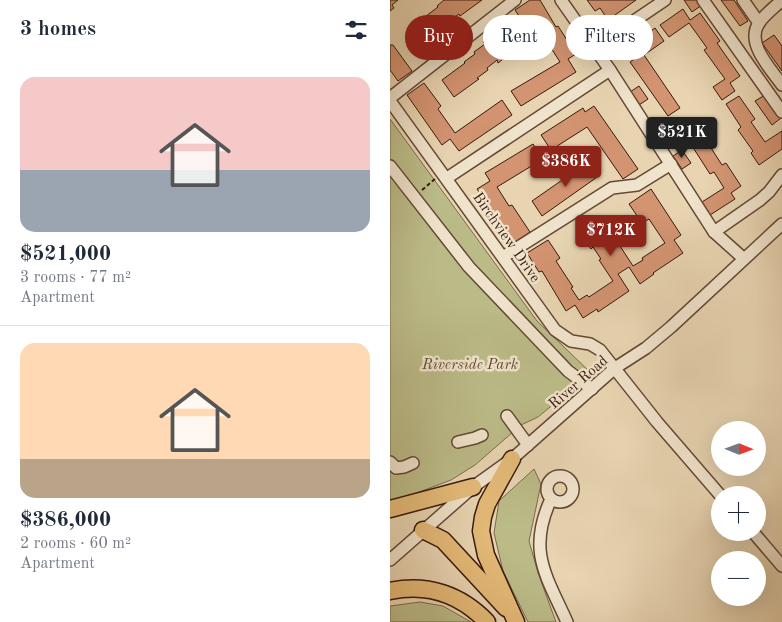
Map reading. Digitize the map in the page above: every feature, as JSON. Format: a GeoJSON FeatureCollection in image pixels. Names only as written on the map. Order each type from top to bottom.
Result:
{"type":"FeatureCollection","features":[{"type":"Feature","properties":{"kind":"highway"},"geometry":{"type":"LineString","coordinates":[[512,459],[488,504],[483,517],[482,531],[486,555],[514,618]]}},
{"type":"Feature","properties":{"kind":"highway"},"geometry":{"type":"LineString","coordinates":[[390,508],[473,487]]}},
{"type":"Feature","properties":{"kind":"highway"},"geometry":{"type":"LineString","coordinates":[[422,530],[443,540],[514,618]]}},
{"type":"Feature","properties":{"kind":"highway"},"geometry":{"type":"LineString","coordinates":[[390,590],[416,588],[449,594],[477,612],[487,622]]}},
{"type":"Feature","properties":{"kind":"street"},"geometry":{"type":"LineString","coordinates":[[390,99],[514,0]]}},
{"type":"Feature","properties":{"kind":"street"},"geometry":{"type":"LineString","coordinates":[[561,0],[571,15]]}},
{"type":"Feature","properties":{"kind":"street"},"geometry":{"type":"LineString","coordinates":[[644,15],[666,0]]}},
{"type":"Feature","properties":{"kind":"street"},"geometry":{"type":"LineString","coordinates":[[703,0],[782,112]]}},
{"type":"Feature","properties":{"kind":"street"},"geometry":{"type":"LineString","coordinates":[[743,0],[759,23]]}},
{"type":"Feature","properties":{"kind":"street"},"geometry":{"type":"LineString","coordinates":[[782,0],[759,23],[755,32],[756,43],[760,53],[782,85]]}},
{"type":"Feature","properties":{"kind":"street"},"geometry":{"type":"LineString","coordinates":[[603,60],[714,232],[743,258]]}},
{"type":"Feature","properties":{"kind":"street"},"geometry":{"type":"LineString","coordinates":[[445,176],[610,70]]}},
{"type":"Feature","properties":{"kind":"street","name":"Birchview Drive"},"geometry":{"type":"LineString","coordinates":[[390,99],[555,330],[571,341],[595,346],[605,355],[656,422],[712,486]]}},
{"type":"Feature","properties":{"kind":"street"},"geometry":{"type":"LineString","coordinates":[[503,257],[612,188],[636,185],[671,164]]}},
{"type":"Feature","properties":{"kind":"street"},"geometry":{"type":"LineString","coordinates":[[390,166],[469,267],[564,374],[592,389]]}},
{"type":"Feature","properties":{"kind":"street"},"geometry":{"type":"LineString","coordinates":[[714,232],[760,200],[782,175]]}},
{"type":"Feature","properties":{"kind":"street","name":"River Road"},"geometry":{"type":"LineString","coordinates":[[390,560],[473,487],[512,459],[615,368],[646,348],[671,327],[743,258],[782,224]]}},
{"type":"Feature","properties":{"kind":"street"},"geometry":{"type":"LineString","coordinates":[[507,416],[528,444]]}},
{"type":"Feature","properties":{"kind":"street"},"geometry":{"type":"LineString","coordinates":[[458,442],[482,435]]}},
{"type":"Feature","properties":{"kind":"street"},"geometry":{"type":"LineString","coordinates":[[390,462],[396,468],[413,463]]}},
{"type":"Feature","properties":{"kind":"street"},"geometry":{"type":"LineString","coordinates":[[551,499],[540,531],[540,551],[547,577],[567,622]]}},
{"type":"Feature","properties":{"kind":"street"},"geometry":{"type":"LineString","coordinates":[[761,541],[782,566]]}},
{"type":"Feature","properties":{"kind":"path"},"geometry":{"type":"LineString","coordinates":[[415,197],[427,185],[445,176]]}},
{"type":"Feature","properties":{"kind":"green space","name":"Riverside Park"},"geometry":{"type":"Polygon","coordinates":[[[390,119],[537,321],[591,373],[538,417],[521,425],[475,465],[451,480],[390,503],[390,119]]]}},
{"type":"Feature","properties":{"kind":"green space"},"geometry":{"type":"Polygon","coordinates":[[[534,469],[541,484],[529,541],[538,573],[556,622],[528,622],[503,571],[494,533],[499,501],[534,469]]]}},
{"type":"Feature","properties":{"kind":"green space"},"geometry":{"type":"Polygon","coordinates":[[[420,602],[443,606],[471,622],[390,622],[390,606],[420,602]]]}},
{"type":"Feature","properties":{"kind":"building"},"geometry":{"type":"Polygon","coordinates":[[[390,0],[398,0],[392,5],[394,8],[390,11],[390,0]]]}},
{"type":"Feature","properties":{"kind":"building"},"geometry":{"type":"Polygon","coordinates":[[[444,0],[482,0],[461,15],[427,15],[444,0]]]}},
{"type":"Feature","properties":{"kind":"building"},"geometry":{"type":"Polygon","coordinates":[[[530,0],[540,0],[549,15],[518,15],[515,10],[530,0]]]}},
{"type":"Feature","properties":{"kind":"building"},"geometry":{"type":"Polygon","coordinates":[[[587,0],[636,0],[615,15],[605,15],[600,8],[595,11],[587,0]]]}},
{"type":"Feature","properties":{"kind":"building"},"geometry":{"type":"Polygon","coordinates":[[[684,0],[698,0],[702,5],[692,12],[684,0]]]}},
{"type":"Feature","properties":{"kind":"building"},"geometry":{"type":"Polygon","coordinates":[[[721,0],[734,0],[748,21],[740,26],[721,0]]]}},
{"type":"Feature","properties":{"kind":"building"},"geometry":{"type":"Polygon","coordinates":[[[683,9],[690,20],[700,13],[720,41],[717,43],[740,76],[730,83],[735,91],[722,100],[713,87],[725,79],[704,50],[707,48],[689,23],[669,37],[660,25],[683,9]]]}},
{"type":"Feature","properties":{"kind":"building"},"geometry":{"type":"Polygon","coordinates":[[[558,26],[566,38],[566,60],[569,60],[576,72],[521,106],[511,91],[560,62],[556,56],[556,27],[558,26]]]}},
{"type":"Feature","properties":{"kind":"building"},"geometry":{"type":"Polygon","coordinates":[[[655,28],[664,41],[653,49],[653,29],[655,28]]]}},
{"type":"Feature","properties":{"kind":"building"},"geometry":{"type":"Polygon","coordinates":[[[774,35],[782,46],[782,71],[762,43],[774,35]]]}},
{"type":"Feature","properties":{"kind":"building"},"geometry":{"type":"Polygon","coordinates":[[[390,45],[393,45],[412,71],[398,81],[390,70],[390,45]]]}},
{"type":"Feature","properties":{"kind":"building"},"geometry":{"type":"Polygon","coordinates":[[[483,45],[483,60],[497,60],[477,78],[479,79],[454,97],[442,80],[467,60],[473,60],[474,52],[483,45]]]}},
{"type":"Feature","properties":{"kind":"building"},"geometry":{"type":"Polygon","coordinates":[[[633,60],[647,60],[680,108],[668,116],[630,62],[633,60]]]}},
{"type":"Feature","properties":{"kind":"building"},"geometry":{"type":"Polygon","coordinates":[[[424,83],[441,106],[438,109],[455,133],[502,100],[512,115],[459,151],[450,139],[442,145],[407,95],[424,83]]]}},
{"type":"Feature","properties":{"kind":"building"},"geometry":{"type":"Polygon","coordinates":[[[639,86],[648,99],[639,105],[630,92],[639,86]]]}},
{"type":"Feature","properties":{"kind":"building"},"geometry":{"type":"Polygon","coordinates":[[[765,95],[781,118],[772,125],[755,101],[765,95]]]}},
{"type":"Feature","properties":{"kind":"building"},"geometry":{"type":"Polygon","coordinates":[[[739,96],[755,119],[751,122],[765,142],[782,131],[782,149],[759,165],[751,153],[753,151],[738,130],[741,127],[726,104],[739,96]]]}},
{"type":"Feature","properties":{"kind":"building"},"geometry":{"type":"Polygon","coordinates":[[[594,106],[638,169],[623,179],[587,127],[551,150],[541,135],[583,108],[585,112],[594,106]]]}},
{"type":"Feature","properties":{"kind":"building"},"geometry":{"type":"Polygon","coordinates":[[[693,120],[722,165],[726,163],[741,186],[731,193],[735,199],[710,215],[702,202],[724,188],[714,172],[710,174],[685,135],[673,143],[665,130],[677,122],[682,128],[693,120]]]}},
{"type":"Feature","properties":{"kind":"building"},"geometry":{"type":"Polygon","coordinates":[[[533,144],[543,159],[497,187],[509,206],[512,205],[530,232],[515,242],[477,189],[490,181],[485,173],[533,144]]]}},
{"type":"Feature","properties":{"kind":"building"},"geometry":{"type":"Polygon","coordinates":[[[682,150],[691,163],[682,169],[673,156],[682,150]]]}},
{"type":"Feature","properties":{"kind":"building"},"geometry":{"type":"Polygon","coordinates":[[[591,160],[600,175],[542,216],[532,201],[591,160]]]}},
{"type":"Feature","properties":{"kind":"building"},"geometry":{"type":"Polygon","coordinates":[[[651,189],[681,235],[674,240],[683,253],[640,284],[629,267],[618,274],[629,291],[598,312],[597,309],[583,318],[575,305],[566,311],[542,271],[539,272],[527,253],[548,240],[560,258],[556,261],[579,300],[587,295],[589,297],[613,281],[593,247],[591,249],[579,230],[600,216],[613,235],[610,237],[617,247],[620,246],[633,266],[665,243],[649,219],[642,223],[629,204],[651,189]]]}}]}
